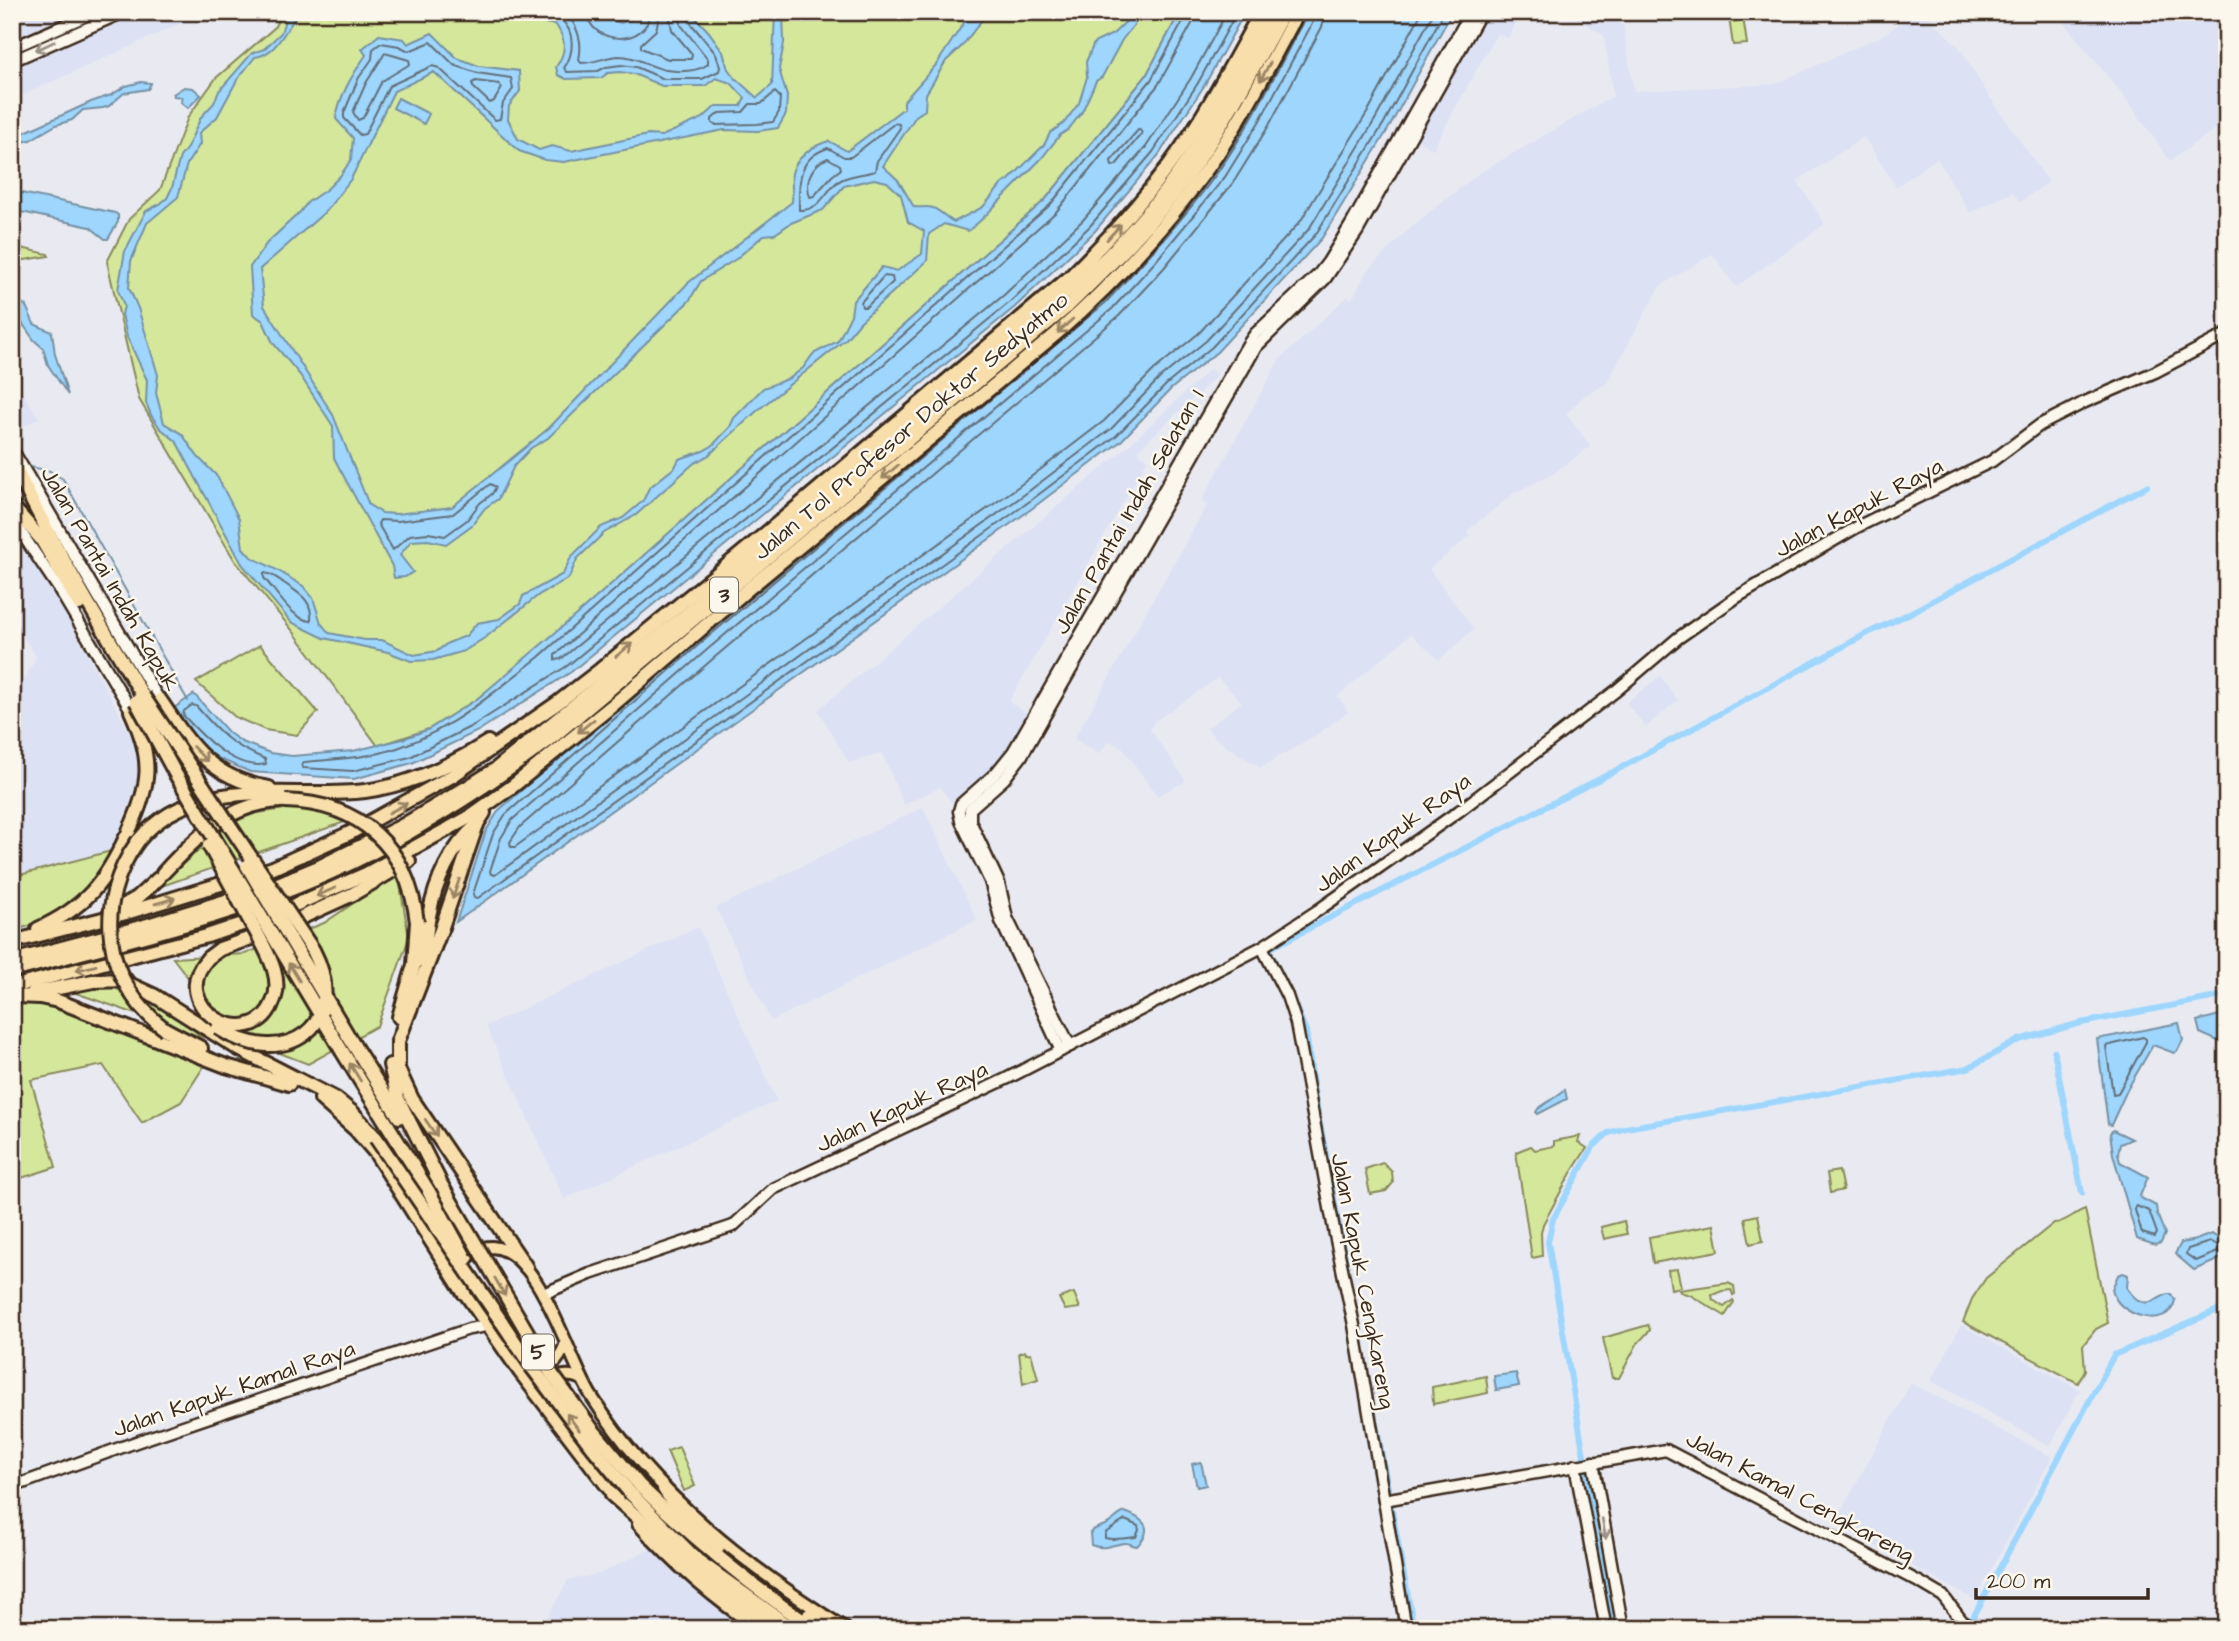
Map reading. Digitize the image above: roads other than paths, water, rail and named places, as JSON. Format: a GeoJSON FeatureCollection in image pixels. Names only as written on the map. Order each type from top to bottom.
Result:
{"type":"FeatureCollection","features":[{"type":"Feature","properties":{"kind":"highway","name":"Jalan Tol Profesor Doktor Sedyatmo"},"geometry":{"type":"LineString","coordinates":[[12,942],[198,892],[272,868],[350,833],[409,802],[460,771],[550,709],[764,535],[1069,278],[1111,235],[1179,151],[1214,96],[1261,12]]}},
{"type":"Feature","properties":{"kind":"highway","name":"Jalan Tol Profesor Doktor Sedyatmo"},"geometry":{"type":"LineString","coordinates":[[12,961],[141,928],[293,878],[402,827],[496,769],[682,618],[1107,257],[1151,208],[1195,149],[1273,12]]}},
{"type":"Feature","properties":{"kind":"highway","name":"Jalan Tol Profesor Doktor Sedyatmo"},"geometry":{"type":"LineString","coordinates":[[12,971],[232,910],[318,877],[400,839],[469,797],[538,748],[1056,316],[1115,261],[1158,213],[1207,148],[1284,12]]}},
{"type":"Feature","properties":{"kind":"highway","name":"Jalan Tol Profesor Doktor Sedyatmo"},"geometry":{"type":"LineString","coordinates":[[14,994],[281,911],[366,874],[428,842],[513,786],[1095,300],[1142,250],[1208,167],[1250,100],[1298,12]]}},
{"type":"Feature","properties":{"kind":"highway"},"geometry":{"type":"LineString","coordinates":[[14,994],[93,981],[135,981],[153,986],[237,1039],[255,1045],[272,1046],[290,1042],[307,1031],[318,1017],[324,1002],[325,982],[313,950],[188,766],[137,703],[16,463]]}},
{"type":"Feature","properties":{"kind":"highway"},"geometry":{"type":"LineString","coordinates":[[12,506],[41,539],[175,773],[347,1048],[441,1184]]}},
{"type":"Feature","properties":{"kind":"highway"},"geometry":{"type":"LineString","coordinates":[[12,942],[61,918],[87,899],[131,837],[189,803],[206,798],[246,794],[334,793],[380,788],[433,773],[486,743],[600,670]]}},
{"type":"Feature","properties":{"kind":"highway"},"geometry":{"type":"LineString","coordinates":[[160,699],[193,748],[211,765],[227,775],[262,787],[334,793]]}},
{"type":"Feature","properties":{"kind":"highway"},"geometry":{"type":"LineString","coordinates":[[137,703],[147,777],[127,859],[113,893],[110,920],[115,958],[124,982],[138,1005],[165,1029],[201,1049],[290,1079],[336,1099],[353,1113],[373,1135],[501,1321]]}},
{"type":"Feature","properties":{"kind":"highway"},"geometry":{"type":"LineString","coordinates":[[188,766],[501,1321]]}},
{"type":"Feature","properties":{"kind":"highway"},"geometry":{"type":"LineString","coordinates":[[175,773],[196,822],[272,962],[276,977],[276,991],[267,1012],[255,1021],[239,1025],[221,1022],[208,1014],[200,1002],[196,984],[200,967],[208,957],[220,949],[303,917],[353,894],[481,819]]}},
{"type":"Feature","properties":{"kind":"highway"},"geometry":{"type":"LineString","coordinates":[[391,1045],[410,1002],[421,966],[429,916],[441,877],[459,842],[513,786]]}},
{"type":"Feature","properties":{"kind":"highway"},"geometry":{"type":"LineString","coordinates":[[99,919],[137,898],[198,837],[224,817],[253,805],[285,801],[313,802],[350,815],[367,827],[391,852],[412,891],[417,922],[414,965],[391,1045],[390,1066],[398,1099],[441,1184]]}},
{"type":"Feature","properties":{"kind":"highway"},"geometry":{"type":"LineString","coordinates":[[481,819],[442,930],[401,1032],[397,1050],[398,1069],[412,1099],[526,1267]]}},
{"type":"Feature","properties":{"kind":"highway"},"geometry":{"type":"LineString","coordinates":[[120,980],[146,991],[332,1104],[373,1135]]}},
{"type":"Feature","properties":{"kind":"highway"},"geometry":{"type":"LineString","coordinates":[[14,994],[52,1000],[226,1066],[290,1079]]}},
{"type":"Feature","properties":{"kind":"highway"},"geometry":{"type":"LineString","coordinates":[[321,1099],[356,1130],[374,1152],[464,1293]]}},
{"type":"Feature","properties":{"kind":"highway","name":"5"},"geometry":{"type":"LineString","coordinates":[[441,1184],[551,1373],[635,1490],[773,1601],[815,1629]]}},
{"type":"Feature","properties":{"kind":"highway","name":"5"},"geometry":{"type":"LineString","coordinates":[[501,1321],[542,1382],[589,1443],[697,1560],[793,1629]]}},
{"type":"Feature","properties":{"kind":"highway"},"geometry":{"type":"LineString","coordinates":[[664,1489],[670,1500],[712,1542],[774,1591],[830,1629]]}},
{"type":"Feature","properties":{"kind":"highway"},"geometry":{"type":"LineString","coordinates":[[612,1495],[698,1572],[775,1629]]}},
{"type":"Feature","properties":{"kind":"main road"},"geometry":{"type":"LineString","coordinates":[[12,48],[95,12]]}},
{"type":"Feature","properties":{"kind":"main road"},"geometry":{"type":"LineString","coordinates":[[12,61],[124,12]]}},
{"type":"Feature","properties":{"kind":"main road","name":"Jalan Pantai Indah Selatan 1"},"geometry":{"type":"LineString","coordinates":[[1335,259],[1471,12]]}},
{"type":"Feature","properties":{"kind":"main road","name":"Jalan Pantai Indah Selatan 1"},"geometry":{"type":"LineString","coordinates":[[1064,1045],[998,914],[990,881],[961,821],[961,804],[996,773],[1013,752],[1250,340],[1335,259],[1357,232],[1482,12]]}},
{"type":"Feature","properties":{"kind":"main road","name":"Jalan Kapuk Raya"},"geometry":{"type":"LineString","coordinates":[[543,1294],[604,1269],[726,1229],[746,1216],[774,1188],[886,1138],[1064,1045],[1262,947],[1460,811],[1616,690],[1678,638],[1737,597],[1857,527],[1992,461],[2040,425],[2155,372],[2227,334]]}},
{"type":"Feature","properties":{"kind":"main road","name":"Jalan Pantai Indah Kapuk"},"geometry":{"type":"LineString","coordinates":[[12,449],[16,463],[28,475],[160,699],[163,714],[156,723],[142,723],[137,703],[12,519]]}},
{"type":"Feature","properties":{"kind":"main road","name":"Jalan Kapuk Cengkareng"},"geometry":{"type":"LineString","coordinates":[[1262,947],[1287,996],[1296,1023],[1389,1499],[1406,1629]]}},
{"type":"Feature","properties":{"kind":"main road"},"geometry":{"type":"LineString","coordinates":[[759,1629],[660,1549],[612,1495],[519,1372],[464,1293],[461,1276],[464,1263],[470,1255],[482,1248],[491,1247],[505,1250],[516,1257],[526,1267],[543,1294],[592,1398],[664,1489],[794,1597],[846,1629]]}},
{"type":"Feature","properties":{"kind":"main road"},"geometry":{"type":"LineString","coordinates":[[469,1329],[479,1316]]}},
{"type":"Feature","properties":{"kind":"main road","name":"Jalan Kapuk Kamal Raya"},"geometry":{"type":"LineString","coordinates":[[12,1487],[139,1441],[469,1329],[486,1326]]}},
{"type":"Feature","properties":{"kind":"main road"},"geometry":{"type":"LineString","coordinates":[[519,1372],[542,1372],[549,1368],[562,1353],[566,1343]]}},
{"type":"Feature","properties":{"kind":"main road"},"geometry":{"type":"LineString","coordinates":[[544,1404],[544,1393],[553,1379],[570,1375],[582,1379]]}},
{"type":"Feature","properties":{"kind":"main road","name":"Jalan Kamal Cengkareng"},"geometry":{"type":"LineString","coordinates":[[1389,1499],[1662,1449],[1671,1451],[1921,1583],[1943,1596],[1966,1626]]}},
{"type":"Feature","properties":{"kind":"main road"},"geometry":{"type":"LineString","coordinates":[[1584,1463],[1623,1629]]}},
{"type":"Feature","properties":{"kind":"main road"},"geometry":{"type":"LineString","coordinates":[[1584,1463],[1596,1571],[1606,1629]]}},
{"type":"Feature","properties":{"kind":"main road"},"geometry":{"type":"LineString","coordinates":[[1596,1571],[1610,1569]]}},
{"type":"Feature","properties":{"kind":"water"},"geometry":{"type":"Polygon","coordinates":[[[291,12],[300,12],[270,51],[255,57],[237,80],[217,117],[199,133],[200,144],[187,164],[178,197],[147,223],[131,261],[129,288],[138,308],[158,375],[156,393],[164,423],[182,434],[198,457],[217,476],[239,519],[243,548],[251,557],[303,586],[313,598],[321,623],[329,633],[365,640],[382,640],[414,655],[437,651],[466,636],[477,623],[499,619],[520,604],[523,596],[563,574],[571,557],[601,527],[623,518],[643,501],[649,488],[675,467],[679,459],[712,446],[763,388],[790,378],[803,368],[813,354],[838,341],[851,315],[853,301],[882,267],[897,271],[922,254],[924,231],[908,222],[901,195],[887,182],[874,179],[844,186],[823,210],[791,223],[775,234],[764,235],[736,259],[701,281],[689,301],[548,438],[531,448],[514,466],[498,499],[485,508],[472,525],[446,544],[428,540],[411,541],[400,555],[413,572],[405,577],[394,578],[392,566],[334,458],[333,426],[300,375],[273,343],[263,321],[253,314],[250,267],[267,243],[308,202],[327,189],[351,160],[353,138],[336,119],[343,94],[366,55],[362,49],[379,35],[404,39],[408,44],[432,33],[457,58],[479,66],[519,71],[520,91],[509,106],[508,119],[518,139],[539,150],[552,146],[571,151],[648,135],[662,136],[703,118],[716,106],[741,106],[745,98],[731,83],[716,78],[705,86],[662,86],[634,74],[620,72],[608,73],[601,78],[566,79],[558,75],[556,67],[564,46],[556,25],[484,12],[600,12],[621,23],[631,19],[635,12],[697,12],[695,17],[723,52],[728,69],[757,98],[772,85],[775,12],[783,12],[784,43],[779,69],[787,96],[786,114],[778,128],[758,131],[724,130],[564,162],[545,160],[519,151],[434,72],[394,91],[351,179],[326,211],[260,269],[264,306],[333,415],[369,505],[382,513],[397,514],[452,507],[549,428],[688,283],[792,202],[792,173],[806,152],[829,141],[847,151],[904,108],[904,101],[936,65],[971,12],[988,12],[962,46],[946,61],[926,94],[925,110],[916,116],[883,166],[898,180],[914,207],[933,208],[954,222],[983,207],[1002,184],[1044,145],[1050,133],[1064,123],[1079,103],[1087,77],[1086,62],[1094,43],[1113,34],[1136,12],[1144,12],[1122,40],[1102,77],[1096,81],[1082,112],[1068,130],[1060,135],[1041,159],[980,221],[968,231],[944,224],[929,234],[927,261],[860,322],[846,339],[758,410],[709,455],[693,464],[636,515],[604,533],[577,559],[569,578],[540,594],[464,651],[433,660],[411,661],[388,652],[324,638],[291,622],[242,564],[176,441],[160,428],[151,415],[146,403],[147,380],[127,337],[122,314],[124,306],[118,290],[125,251],[146,211],[167,198],[180,157],[201,117],[214,103],[219,91],[252,53],[264,49],[281,33],[286,17],[291,12]]]}},
{"type":"Feature","properties":{"kind":"water"},"geometry":{"type":"Polygon","coordinates":[[[1180,12],[1245,12],[1204,86],[1158,156],[1095,231],[1015,307],[571,672],[478,731],[412,763],[354,779],[250,772],[207,750],[170,711],[194,694],[229,733],[242,742],[270,753],[292,756],[353,751],[403,739],[429,729],[477,699],[582,610],[1045,200],[1146,76],[1180,12]]]}},
{"type":"Feature","properties":{"kind":"water"},"geometry":{"type":"Polygon","coordinates":[[[1300,12],[1452,12],[1390,126],[1322,238],[1217,352],[1171,389],[1121,441],[1034,507],[456,922],[486,831],[499,810],[697,637],[1100,298],[1212,168],[1300,12]]]}},
{"type":"Feature","properties":{"kind":"water"},"geometry":{"type":"Polygon","coordinates":[[[141,82],[151,83],[148,89],[124,93],[109,106],[83,110],[72,120],[56,125],[30,140],[12,145],[12,138],[126,86],[141,82]]]}},
{"type":"Feature","properties":{"kind":"water"},"geometry":{"type":"Polygon","coordinates":[[[184,87],[193,88],[201,95],[188,108],[181,102],[182,97],[173,94],[184,87]]]}},
{"type":"Feature","properties":{"kind":"water"},"geometry":{"type":"Polygon","coordinates":[[[398,98],[429,114],[424,124],[393,108],[398,98]]]}},
{"type":"Feature","properties":{"kind":"water"},"geometry":{"type":"Polygon","coordinates":[[[12,191],[115,213],[118,215],[118,222],[108,239],[105,239],[90,227],[12,210],[12,191]]]}},
{"type":"Feature","properties":{"kind":"water"},"geometry":{"type":"Polygon","coordinates":[[[12,296],[26,306],[34,324],[52,332],[55,354],[68,395],[48,365],[43,348],[34,340],[13,310],[12,296]]]}},
{"type":"Feature","properties":{"kind":"water"},"geometry":{"type":"Polygon","coordinates":[[[2227,1013],[2227,1045],[2200,1033],[2197,1021],[2227,1013]]]}},
{"type":"Feature","properties":{"kind":"water"},"geometry":{"type":"Polygon","coordinates":[[[2179,1023],[2183,1040],[2177,1052],[2153,1045],[2127,1090],[2111,1125],[2108,1124],[2097,1039],[2179,1023]]]}},
{"type":"Feature","properties":{"kind":"water"},"geometry":{"type":"Polygon","coordinates":[[[1565,1090],[1567,1099],[1538,1114],[1536,1112],[1538,1109],[1565,1090]]]}},
{"type":"Feature","properties":{"kind":"water"},"geometry":{"type":"Polygon","coordinates":[[[2113,1130],[2132,1139],[2120,1144],[2120,1162],[2148,1177],[2140,1196],[2156,1206],[2165,1234],[2161,1243],[2155,1245],[2137,1239],[2113,1154],[2110,1133],[2113,1130]]]}},
{"type":"Feature","properties":{"kind":"water"},"geometry":{"type":"Polygon","coordinates":[[[2211,1234],[2227,1242],[2227,1256],[2194,1270],[2175,1254],[2181,1243],[2211,1234]]]}},
{"type":"Feature","properties":{"kind":"water"},"geometry":{"type":"Polygon","coordinates":[[[2118,1275],[2128,1275],[2127,1288],[2141,1302],[2150,1302],[2171,1294],[2175,1300],[2171,1310],[2154,1318],[2143,1317],[2123,1307],[2112,1289],[2118,1275]]]}},
{"type":"Feature","properties":{"kind":"water"},"geometry":{"type":"Polygon","coordinates":[[[1516,1373],[1519,1386],[1496,1390],[1494,1376],[1516,1373]]]}},
{"type":"Feature","properties":{"kind":"water"},"geometry":{"type":"Polygon","coordinates":[[[1201,1462],[1206,1485],[1197,1487],[1192,1464],[1201,1462]]]}},
{"type":"Feature","properties":{"kind":"water"},"geometry":{"type":"Polygon","coordinates":[[[1125,1512],[1145,1525],[1145,1534],[1137,1546],[1126,1543],[1105,1547],[1091,1545],[1092,1531],[1125,1512]]]}},
{"type":"Feature","properties":{"kind":"waterway"},"geometry":{"type":"LineString","coordinates":[[26,466],[50,471],[63,479],[188,701]]}},
{"type":"Feature","properties":{"kind":"waterway"},"geometry":{"type":"LineString","coordinates":[[1285,983],[1269,949],[1613,772],[1866,634],[2147,486]]}},
{"type":"Feature","properties":{"kind":"waterway"},"geometry":{"type":"LineString","coordinates":[[1290,993],[1306,1031],[1314,1091],[1347,1269]]}},
{"type":"Feature","properties":{"kind":"waterway"},"geometry":{"type":"LineString","coordinates":[[1617,1629],[1602,1563],[1548,1242],[1553,1219],[1593,1147],[1608,1133],[1626,1128],[1968,1068],[2019,1040],[2081,1023],[2227,995]]}},
{"type":"Feature","properties":{"kind":"waterway"},"geometry":{"type":"LineString","coordinates":[[2054,1051],[2082,1193]]}},
{"type":"Feature","properties":{"kind":"waterway"},"geometry":{"type":"LineString","coordinates":[[1968,1627],[2114,1355],[2227,1306]]}},
{"type":"Feature","properties":{"kind":"waterway"},"geometry":{"type":"LineString","coordinates":[[1373,1407],[1414,1629]]}}]}
